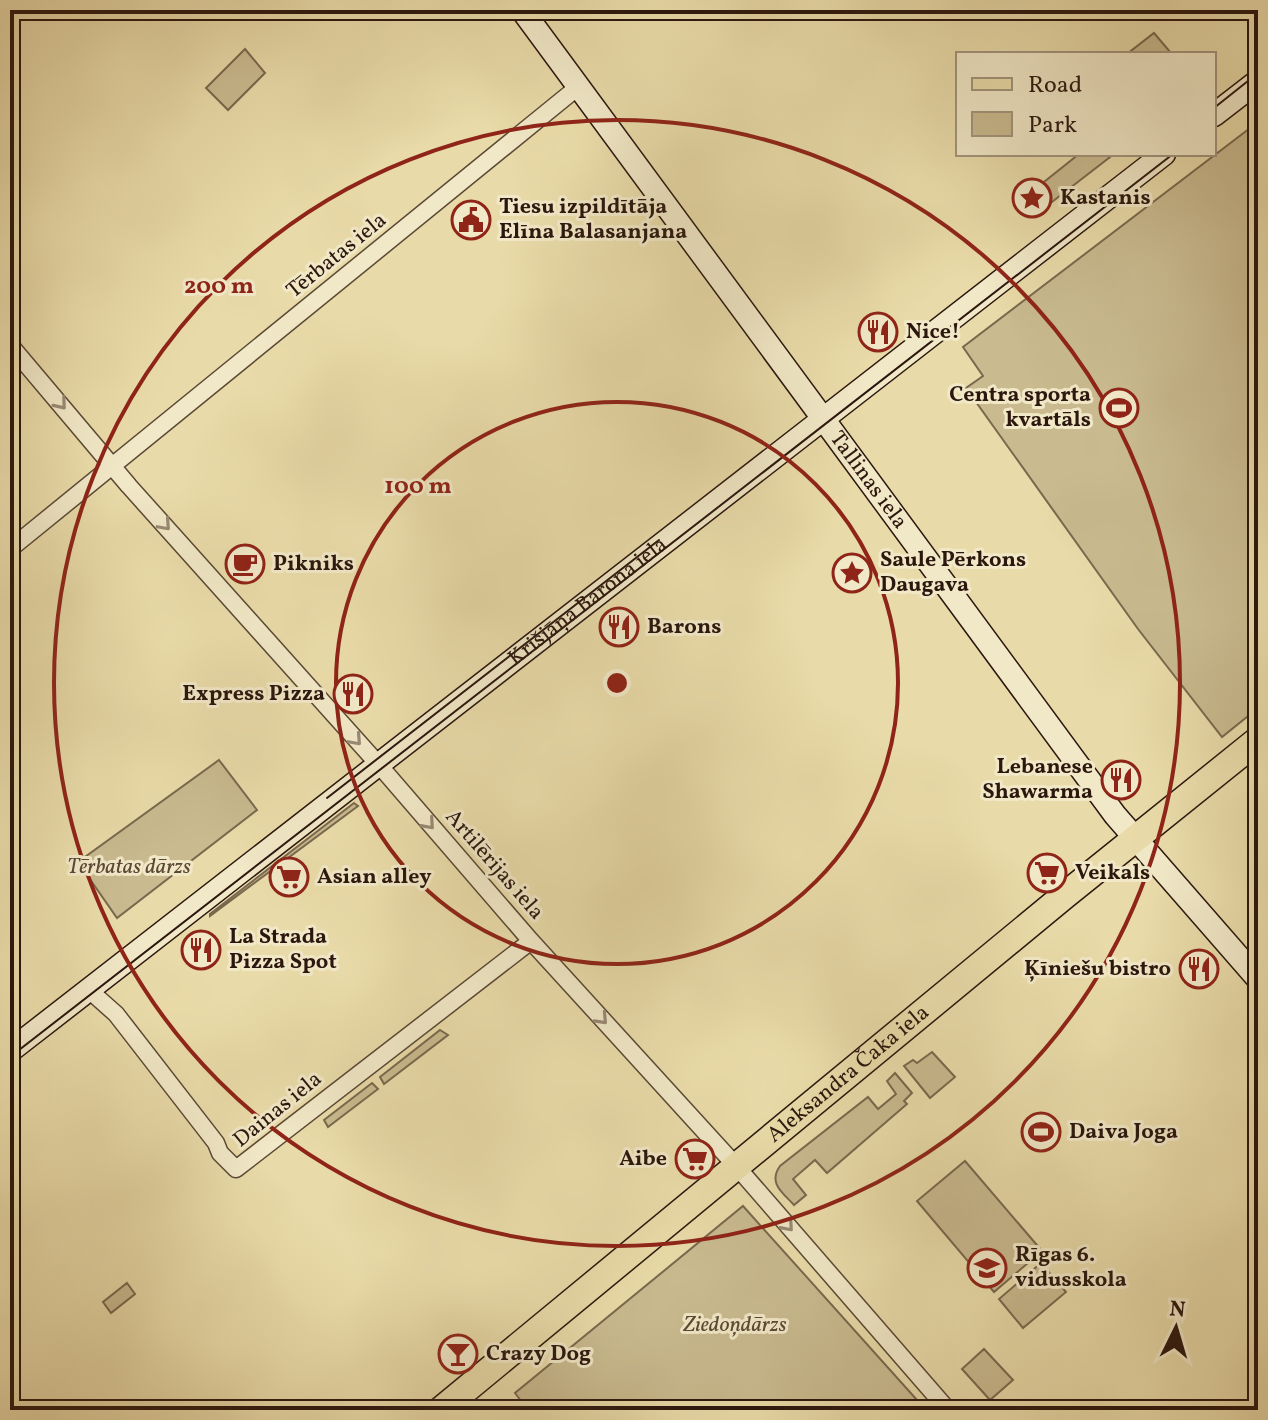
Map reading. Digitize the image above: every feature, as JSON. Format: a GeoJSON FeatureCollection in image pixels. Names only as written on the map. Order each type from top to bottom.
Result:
{"type":"FeatureCollection","features":[{"type":"Feature","properties":{"kind":"main road","name":"Aleksandra Čaka iela"},"geometry":{"type":"LineString","coordinates":[[441,1410],[1258,740]]}},
{"type":"Feature","properties":{"kind":"street","name":"Tallinas iela"},"geometry":{"type":"LineString","coordinates":[[522,10],[1135,839],[1258,979]]}},
{"type":"Feature","properties":{"kind":"street"},"geometry":{"type":"LineString","coordinates":[[1216,113],[1258,81]]}},
{"type":"Feature","properties":{"kind":"street","name":"Tērbatas iela"},"geometry":{"type":"LineString","coordinates":[[10,549],[578,87]]}},
{"type":"Feature","properties":{"kind":"street","name":"Krišjāņa Barona iela"},"geometry":{"type":"LineString","coordinates":[[10,1051],[1161,156]]}},
{"type":"Feature","properties":{"kind":"street","name":"Artilērijas iela"},"geometry":{"type":"LineString","coordinates":[[10,345],[531,941],[737,1167],[948,1410]]}},
{"type":"Feature","properties":{"kind":"street","name":"Dainas iela"},"geometry":{"type":"LineString","coordinates":[[89,990],[116,1014],[216,1143],[220,1153],[236,1169],[531,941]]}},
{"type":"Feature","properties":{"kind":"green space"},"geometry":{"type":"Polygon","coordinates":[[[1154,33],[1170,52],[1130,52],[1154,33]]]}},
{"type":"Feature","properties":{"kind":"green space"},"geometry":{"type":"Polygon","coordinates":[[[245,49],[265,73],[228,110],[206,88],[245,49]]]}},
{"type":"Feature","properties":{"kind":"green space","name":"Centra sporta kvartāls"},"geometry":{"type":"Polygon","coordinates":[[[1258,122],[1258,708],[1222,737],[1138,629],[966,388],[983,376],[963,347],[1258,122]]]}},
{"type":"Feature","properties":{"kind":"green space"},"geometry":{"type":"Polygon","coordinates":[[[1076,156],[1111,156],[1039,212],[1033,206],[1046,195],[1039,186],[1076,156]]]}},
{"type":"Feature","properties":{"kind":"green space","name":"Tērbatas dārzs"},"geometry":{"type":"Polygon","coordinates":[[[219,760],[257,810],[117,918],[78,862],[219,760]]]}},
{"type":"Feature","properties":{"kind":"green space"},"geometry":{"type":"Polygon","coordinates":[[[354,803],[358,806],[210,916],[210,914],[354,803]]]}},
{"type":"Feature","properties":{"kind":"green space"},"geometry":{"type":"Polygon","coordinates":[[[440,1030],[448,1035],[384,1084],[380,1077],[440,1030]]]}},
{"type":"Feature","properties":{"kind":"green space"},"geometry":{"type":"Polygon","coordinates":[[[932,1052],[955,1077],[930,1098],[904,1066],[913,1060],[917,1063],[932,1052]]]}},
{"type":"Feature","properties":{"kind":"green space"},"geometry":{"type":"Polygon","coordinates":[[[895,1073],[912,1093],[904,1101],[907,1104],[827,1173],[815,1160],[793,1179],[806,1195],[794,1205],[776,1182],[780,1166],[868,1097],[878,1109],[896,1094],[887,1081],[895,1073]]]}},
{"type":"Feature","properties":{"kind":"green space"},"geometry":{"type":"Polygon","coordinates":[[[372,1083],[378,1089],[328,1127],[324,1120],[372,1083]]]}},
{"type":"Feature","properties":{"kind":"green space"},"geometry":{"type":"Polygon","coordinates":[[[965,1161],[1042,1251],[994,1292],[917,1201],[965,1161]]]}},
{"type":"Feature","properties":{"kind":"green space","name":"Ziedoņdārzs"},"geometry":{"type":"Polygon","coordinates":[[[743,1206],[926,1410],[528,1410],[515,1393],[743,1206]]]}},
{"type":"Feature","properties":{"kind":"green space"},"geometry":{"type":"Polygon","coordinates":[[[1041,1263],[1066,1292],[1023,1328],[999,1299],[1041,1263]]]}},
{"type":"Feature","properties":{"kind":"green space"},"geometry":{"type":"Polygon","coordinates":[[[127,1283],[135,1294],[111,1313],[103,1302],[127,1283]]]}},
{"type":"Feature","properties":{"kind":"green space"},"geometry":{"type":"Polygon","coordinates":[[[984,1349],[1013,1380],[990,1400],[962,1369],[984,1349]]]}},
{"type":"Feature","properties":{"kind":"tram line"},"geometry":{"type":"LineString","coordinates":[[1216,106],[1258,73]]}},
{"type":"Feature","properties":{"kind":"tram line"},"geometry":{"type":"LineString","coordinates":[[10,1057],[1170,156]]}},
{"type":"Feature","properties":{"kind":"tram line"},"geometry":{"type":"LineString","coordinates":[[327,798],[659,540]]}},
{"type":"Feature","properties":{"kind":"place","name":"Kastanis"},"geometry":{"type":"Point","coordinates":[1032,198]}},
{"type":"Feature","properties":{"kind":"place","name":"Tiesu izpildītāja Elīna Balasanjana"},"geometry":{"type":"Point","coordinates":[471,220]}},
{"type":"Feature","properties":{"kind":"place","name":"Nice!"},"geometry":{"type":"Point","coordinates":[878,332]}},
{"type":"Feature","properties":{"kind":"place","name":"Centra sporta kvartāls"},"geometry":{"type":"Point","coordinates":[1119,408]}},
{"type":"Feature","properties":{"kind":"place","name":"Pikniks"},"geometry":{"type":"Point","coordinates":[245,564]}},
{"type":"Feature","properties":{"kind":"place","name":"Saule Pērkons Daugava"},"geometry":{"type":"Point","coordinates":[852,573]}},
{"type":"Feature","properties":{"kind":"place","name":"Barons"},"geometry":{"type":"Point","coordinates":[619,627]}},
{"type":"Feature","properties":{"kind":"place","name":"Express Pizza"},"geometry":{"type":"Point","coordinates":[353,694]}},
{"type":"Feature","properties":{"kind":"place","name":"Lebanese Shawarma"},"geometry":{"type":"Point","coordinates":[1121,780]}},
{"type":"Feature","properties":{"kind":"place","name":"Veikals"},"geometry":{"type":"Point","coordinates":[1047,873]}},
{"type":"Feature","properties":{"kind":"place","name":"Asian alley"},"geometry":{"type":"Point","coordinates":[289,877]}},
{"type":"Feature","properties":{"kind":"place","name":"La Strada Pizza Spot"},"geometry":{"type":"Point","coordinates":[201,950]}},
{"type":"Feature","properties":{"kind":"place","name":"Ķīniešu bistro"},"geometry":{"type":"Point","coordinates":[1199,969]}},
{"type":"Feature","properties":{"kind":"place","name":"Daiva Joga"},"geometry":{"type":"Point","coordinates":[1041,1132]}},
{"type":"Feature","properties":{"kind":"place","name":"Aibe"},"geometry":{"type":"Point","coordinates":[695,1159]}},
{"type":"Feature","properties":{"kind":"place","name":"Rīgas 6. vidusskola"},"geometry":{"type":"Point","coordinates":[987,1268]}},
{"type":"Feature","properties":{"kind":"place","name":"Crazy Dog"},"geometry":{"type":"Point","coordinates":[458,1354]}}]}
